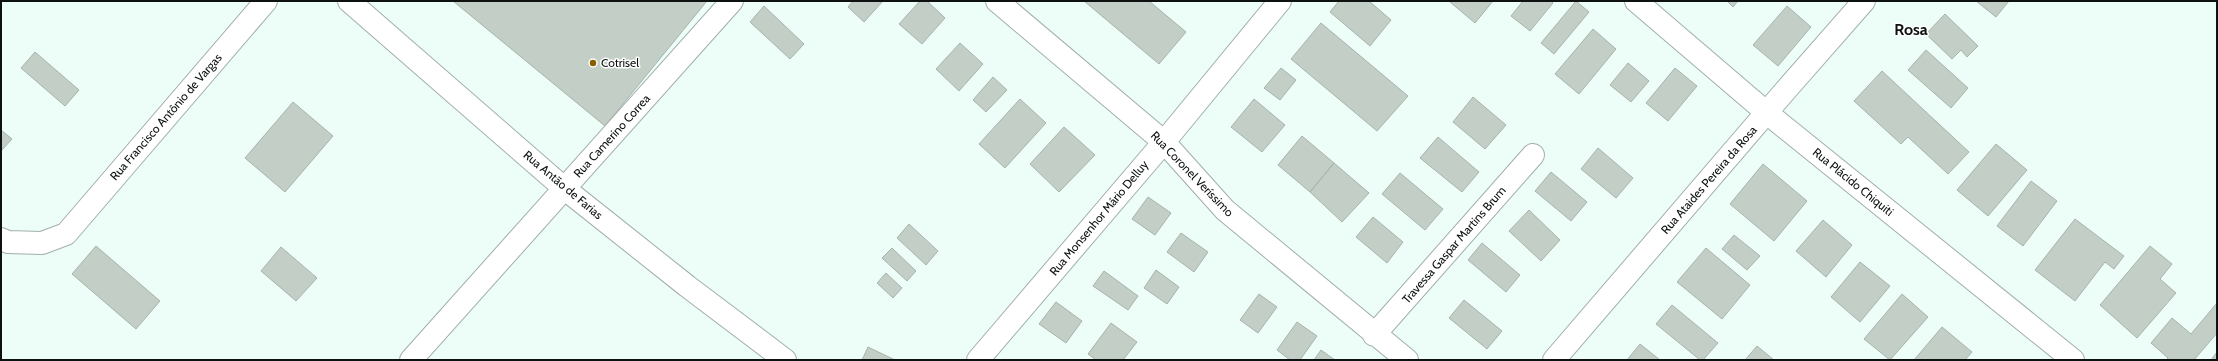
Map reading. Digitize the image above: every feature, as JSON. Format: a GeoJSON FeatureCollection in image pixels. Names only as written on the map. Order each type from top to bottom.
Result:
{"type":"FeatureCollection","features":[{"type":"Feature","properties":{"kind":"street","name":"Rua Francisco Antônio de Vargas"},"geometry":{"type":"LineString","coordinates":[[1,239],[8,242],[42,243],[66,234],[266,1]]}},
{"type":"Feature","properties":{"kind":"street","name":"Rua Antão de Farias"},"geometry":{"type":"LineString","coordinates":[[349,1],[565,189],[686,286],[785,360]]}},
{"type":"Feature","properties":{"kind":"street","name":"Rua Camerino Correa"},"geometry":{"type":"LineString","coordinates":[[411,360],[732,1]]}},
{"type":"Feature","properties":{"kind":"street","name":"Rua Coronel Veríssimo"},"geometry":{"type":"LineString","coordinates":[[997,1],[1164,142],[1225,210],[1374,335],[1407,360]]}},
{"type":"Feature","properties":{"kind":"street","name":"Rua Monsenhor Mário Delluy"},"geometry":{"type":"LineString","coordinates":[[988,357],[1280,1]]}},
{"type":"Feature","properties":{"kind":"street","name":"Rua Plácido Chiquiti"},"geometry":{"type":"LineString","coordinates":[[1636,1],[1767,112],[2073,360]]}},
{"type":"Feature","properties":{"kind":"street","name":"Rua Ataides Pereira da Rosa"},"geometry":{"type":"LineString","coordinates":[[1554,360],[1864,1]]}},
{"type":"Feature","properties":{"kind":"street","name":"Travessa Gaspar Martins Brum"},"geometry":{"type":"LineString","coordinates":[[1374,335],[1533,155]]}},
{"type":"Feature","properties":{"kind":"building","name":"Cotrisel"},"geometry":{"type":"Polygon","coordinates":[[[453,1],[707,1],[605,126],[453,1]]]}},
{"type":"Feature","properties":{"kind":"building"},"geometry":{"type":"Polygon","coordinates":[[[853,1],[883,1],[864,22],[848,7],[853,1]]]}},
{"type":"Feature","properties":{"kind":"building"},"geometry":{"type":"Polygon","coordinates":[[[920,1],[927,1],[945,18],[922,44],[899,24],[920,1]]]}},
{"type":"Feature","properties":{"kind":"building"},"geometry":{"type":"Polygon","coordinates":[[[1084,1],[1149,1],[1186,32],[1159,64],[1084,1]]]}},
{"type":"Feature","properties":{"kind":"building"},"geometry":{"type":"Polygon","coordinates":[[[1339,1],[1369,1],[1391,20],[1370,46],[1330,12],[1339,1]]]}},
{"type":"Feature","properties":{"kind":"building"},"geometry":{"type":"Polygon","coordinates":[[[1493,1],[1475,23],[1450,2],[1493,1]]]}},
{"type":"Feature","properties":{"kind":"building"},"geometry":{"type":"Polygon","coordinates":[[[1523,1],[1551,1],[1553,3],[1530,31],[1511,16],[1523,1]]]}},
{"type":"Feature","properties":{"kind":"building"},"geometry":{"type":"Polygon","coordinates":[[[1576,1],[1589,12],[1554,54],[1541,43],[1576,1]]]}},
{"type":"Feature","properties":{"kind":"building"},"geometry":{"type":"Polygon","coordinates":[[[1727,1],[1738,1],[1733,7],[1727,1]]]}},
{"type":"Feature","properties":{"kind":"building"},"geometry":{"type":"Polygon","coordinates":[[[1976,1],[2009,1],[1996,17],[1976,1]]]}},
{"type":"Feature","properties":{"kind":"building"},"geometry":{"type":"Polygon","coordinates":[[[764,6],[804,44],[790,59],[750,22],[764,6]]]}},
{"type":"Feature","properties":{"kind":"building"},"geometry":{"type":"Polygon","coordinates":[[[1787,6],[1811,27],[1778,66],[1753,45],[1787,6]]]}},
{"type":"Feature","properties":{"kind":"building"},"geometry":{"type":"Polygon","coordinates":[[[1945,14],[1978,46],[1967,57],[1961,50],[1952,59],[1926,34],[1945,14]]]}},
{"type":"Feature","properties":{"kind":"building"},"geometry":{"type":"Polygon","coordinates":[[[1321,23],[1408,96],[1377,131],[1291,59],[1321,23]]]}},
{"type":"Feature","properties":{"kind":"building"},"geometry":{"type":"Polygon","coordinates":[[[1593,29],[1616,49],[1579,94],[1555,74],[1593,29]]]}},
{"type":"Feature","properties":{"kind":"building"},"geometry":{"type":"Polygon","coordinates":[[[960,43],[983,64],[959,91],[936,69],[960,43]]]}},
{"type":"Feature","properties":{"kind":"building"},"geometry":{"type":"Polygon","coordinates":[[[1926,50],[1968,88],[1951,108],[1908,70],[1926,50]]]}},
{"type":"Feature","properties":{"kind":"building"},"geometry":{"type":"Polygon","coordinates":[[[35,52],[79,90],[65,106],[21,68],[35,52]]]}},
{"type":"Feature","properties":{"kind":"building"},"geometry":{"type":"Polygon","coordinates":[[[1628,63],[1649,81],[1631,102],[1610,85],[1628,63]]]}},
{"type":"Feature","properties":{"kind":"building"},"geometry":{"type":"Polygon","coordinates":[[[1281,68],[1296,80],[1280,100],[1264,88],[1281,68]]]}},
{"type":"Feature","properties":{"kind":"building"},"geometry":{"type":"Polygon","coordinates":[[[1675,68],[1697,86],[1668,121],[1646,103],[1675,68]]]}},
{"type":"Feature","properties":{"kind":"building"},"geometry":{"type":"Polygon","coordinates":[[[1882,71],[1969,152],[1948,174],[1908,137],[1901,144],[1854,101],[1882,71]]]}},
{"type":"Feature","properties":{"kind":"building"},"geometry":{"type":"Polygon","coordinates":[[[993,77],[1007,90],[986,112],[973,100],[993,77]]]}},
{"type":"Feature","properties":{"kind":"building"},"geometry":{"type":"Polygon","coordinates":[[[1473,97],[1506,125],[1485,149],[1453,122],[1473,97]]]}},
{"type":"Feature","properties":{"kind":"building"},"geometry":{"type":"Polygon","coordinates":[[[1020,99],[1046,123],[1005,168],[979,144],[1020,99]]]}},
{"type":"Feature","properties":{"kind":"building"},"geometry":{"type":"Polygon","coordinates":[[[1254,99],[1285,125],[1262,152],[1231,127],[1254,99]]]}},
{"type":"Feature","properties":{"kind":"building"},"geometry":{"type":"Polygon","coordinates":[[[293,102],[333,136],[285,192],[245,158],[293,102]]]}},
{"type":"Feature","properties":{"kind":"building"},"geometry":{"type":"Polygon","coordinates":[[[1064,127],[1095,155],[1059,192],[1030,164],[1064,127]]]}},
{"type":"Feature","properties":{"kind":"building"},"geometry":{"type":"Polygon","coordinates":[[[1,130],[12,139],[1,151],[1,130]]]}},
{"type":"Feature","properties":{"kind":"building"},"geometry":{"type":"Polygon","coordinates":[[[1302,136],[1334,163],[1310,192],[1278,165],[1302,136]]]}},
{"type":"Feature","properties":{"kind":"building"},"geometry":{"type":"Polygon","coordinates":[[[1438,137],[1479,172],[1462,192],[1420,158],[1438,137]]]}},
{"type":"Feature","properties":{"kind":"building"},"geometry":{"type":"Polygon","coordinates":[[[1996,144],[2027,170],[1988,216],[1957,190],[1996,144]]]}},
{"type":"Feature","properties":{"kind":"building"},"geometry":{"type":"Polygon","coordinates":[[[1598,148],[1633,178],[1616,198],[1581,169],[1598,148]]]}},
{"type":"Feature","properties":{"kind":"building"},"geometry":{"type":"Polygon","coordinates":[[[1334,163],[1369,193],[1342,222],[1310,192],[1334,163]]]}},
{"type":"Feature","properties":{"kind":"building"},"geometry":{"type":"Polygon","coordinates":[[[1763,164],[1807,201],[1774,241],[1730,204],[1763,164]]]}},
{"type":"Feature","properties":{"kind":"building"},"geometry":{"type":"Polygon","coordinates":[[[1551,172],[1587,202],[1571,221],[1535,191],[1551,172]]]}},
{"type":"Feature","properties":{"kind":"building"},"geometry":{"type":"Polygon","coordinates":[[[1400,173],[1443,209],[1425,230],[1382,194],[1400,173]]]}},
{"type":"Feature","properties":{"kind":"building"},"geometry":{"type":"Polygon","coordinates":[[[2031,181],[2057,201],[2023,246],[1997,226],[2031,181]]]}},
{"type":"Feature","properties":{"kind":"building"},"geometry":{"type":"Polygon","coordinates":[[[1148,197],[1171,213],[1155,235],[1132,219],[1148,197]]]}},
{"type":"Feature","properties":{"kind":"building"},"geometry":{"type":"Polygon","coordinates":[[[1529,210],[1560,240],[1541,261],[1509,231],[1529,210]]]}},
{"type":"Feature","properties":{"kind":"building"},"geometry":{"type":"Polygon","coordinates":[[[1373,217],[1403,242],[1387,263],[1356,237],[1373,217]]]}},
{"type":"Feature","properties":{"kind":"building"},"geometry":{"type":"Polygon","coordinates":[[[2075,219],[2124,256],[2114,269],[2105,262],[2075,301],[2035,270],[2075,219]]]}},
{"type":"Feature","properties":{"kind":"building"},"geometry":{"type":"Polygon","coordinates":[[[1823,220],[1852,245],[1826,277],[1796,251],[1823,220]]]}},
{"type":"Feature","properties":{"kind":"building"},"geometry":{"type":"Polygon","coordinates":[[[909,224],[938,251],[926,265],[897,238],[909,224]]]}},
{"type":"Feature","properties":{"kind":"building"},"geometry":{"type":"Polygon","coordinates":[[[1181,233],[1208,252],[1194,272],[1167,252],[1181,233]]]}},
{"type":"Feature","properties":{"kind":"building"},"geometry":{"type":"Polygon","coordinates":[[[1734,235],[1760,256],[1747,270],[1722,249],[1734,235]]]}},
{"type":"Feature","properties":{"kind":"building"},"geometry":{"type":"Polygon","coordinates":[[[1482,243],[1520,275],[1506,292],[1468,260],[1482,243]]]}},
{"type":"Feature","properties":{"kind":"building"},"geometry":{"type":"Polygon","coordinates":[[[96,246],[160,301],[136,329],[72,274],[96,246]]]}},
{"type":"Feature","properties":{"kind":"building"},"geometry":{"type":"Polygon","coordinates":[[[2150,246],[2172,264],[2160,279],[2176,293],[2137,338],[2100,305],[2150,246]]]}},
{"type":"Feature","properties":{"kind":"building"},"geometry":{"type":"Polygon","coordinates":[[[281,247],[317,278],[296,301],[261,271],[281,247]]]}},
{"type":"Feature","properties":{"kind":"building"},"geometry":{"type":"Polygon","coordinates":[[[892,248],[916,271],[907,281],[882,258],[892,248]]]}},
{"type":"Feature","properties":{"kind":"building"},"geometry":{"type":"Polygon","coordinates":[[[1706,248],[1750,285],[1722,319],[1677,282],[1706,248]]]}},
{"type":"Feature","properties":{"kind":"building"},"geometry":{"type":"Polygon","coordinates":[[[1860,262],[1890,286],[1860,322],[1831,297],[1860,262]]]}},
{"type":"Feature","properties":{"kind":"building"},"geometry":{"type":"Polygon","coordinates":[[[1156,270],[1179,287],[1167,304],[1144,288],[1156,270]]]}},
{"type":"Feature","properties":{"kind":"building"},"geometry":{"type":"Polygon","coordinates":[[[1104,271],[1138,296],[1128,310],[1093,286],[1104,271]]]}},
{"type":"Feature","properties":{"kind":"building"},"geometry":{"type":"Polygon","coordinates":[[[886,273],[902,288],[893,298],[877,283],[886,273]]]}},
{"type":"Feature","properties":{"kind":"building"},"geometry":{"type":"Polygon","coordinates":[[[1259,294],[1277,307],[1258,333],[1240,320],[1259,294]]]}},
{"type":"Feature","properties":{"kind":"building"},"geometry":{"type":"Polygon","coordinates":[[[1902,294],[1928,317],[1890,360],[1864,339],[1902,294]]]}},
{"type":"Feature","properties":{"kind":"building"},"geometry":{"type":"Polygon","coordinates":[[[1464,300],[1502,331],[1487,349],[1449,318],[1464,300]]]}},
{"type":"Feature","properties":{"kind":"building"},"geometry":{"type":"Polygon","coordinates":[[[1056,302],[1082,321],[1066,343],[1039,324],[1056,302]]]}},
{"type":"Feature","properties":{"kind":"building"},"geometry":{"type":"Polygon","coordinates":[[[2217,303],[2217,333],[2194,360],[2166,360],[2168,358],[2151,343],[2172,318],[2191,334],[2217,303]]]}},
{"type":"Feature","properties":{"kind":"building"},"geometry":{"type":"Polygon","coordinates":[[[1672,305],[1718,343],[1703,360],[1700,360],[1656,324],[1672,305]]]}},
{"type":"Feature","properties":{"kind":"building"},"geometry":{"type":"Polygon","coordinates":[[[1297,322],[1317,336],[1300,360],[1290,360],[1277,350],[1297,322]]]}},
{"type":"Feature","properties":{"kind":"building"},"geometry":{"type":"Polygon","coordinates":[[[1111,323],[1137,342],[1123,360],[1096,360],[1088,354],[1111,323]]]}},
{"type":"Feature","properties":{"kind":"building"},"geometry":{"type":"Polygon","coordinates":[[[1942,327],[1972,352],[1965,360],[1914,360],[1942,327]]]}},
{"type":"Feature","properties":{"kind":"building"},"geometry":{"type":"Polygon","coordinates":[[[1640,344],[1660,360],[1627,360],[1640,344]]]}},
{"type":"Feature","properties":{"kind":"building"},"geometry":{"type":"Polygon","coordinates":[[[1757,346],[1774,360],[1745,360],[1757,346]]]}},
{"type":"Feature","properties":{"kind":"building"},"geometry":{"type":"Polygon","coordinates":[[[868,347],[895,360],[862,360],[868,347]]]}},
{"type":"Feature","properties":{"kind":"building"},"geometry":{"type":"Polygon","coordinates":[[[1321,350],[1335,360],[1314,360],[1321,350]]]}},
{"type":"Feature","properties":{"kind":"building"},"geometry":{"type":"Polygon","coordinates":[[[2217,352],[2217,360],[2211,360],[2217,352]]]}},
{"type":"Feature","properties":{"kind":"place","name":"Cotrisel"},"geometry":{"type":"Point","coordinates":[593,63]}},
{"type":"Feature","properties":{"kind":"district","name":"Rosa"},"geometry":{"type":"Point","coordinates":[1911,29]}}]}
